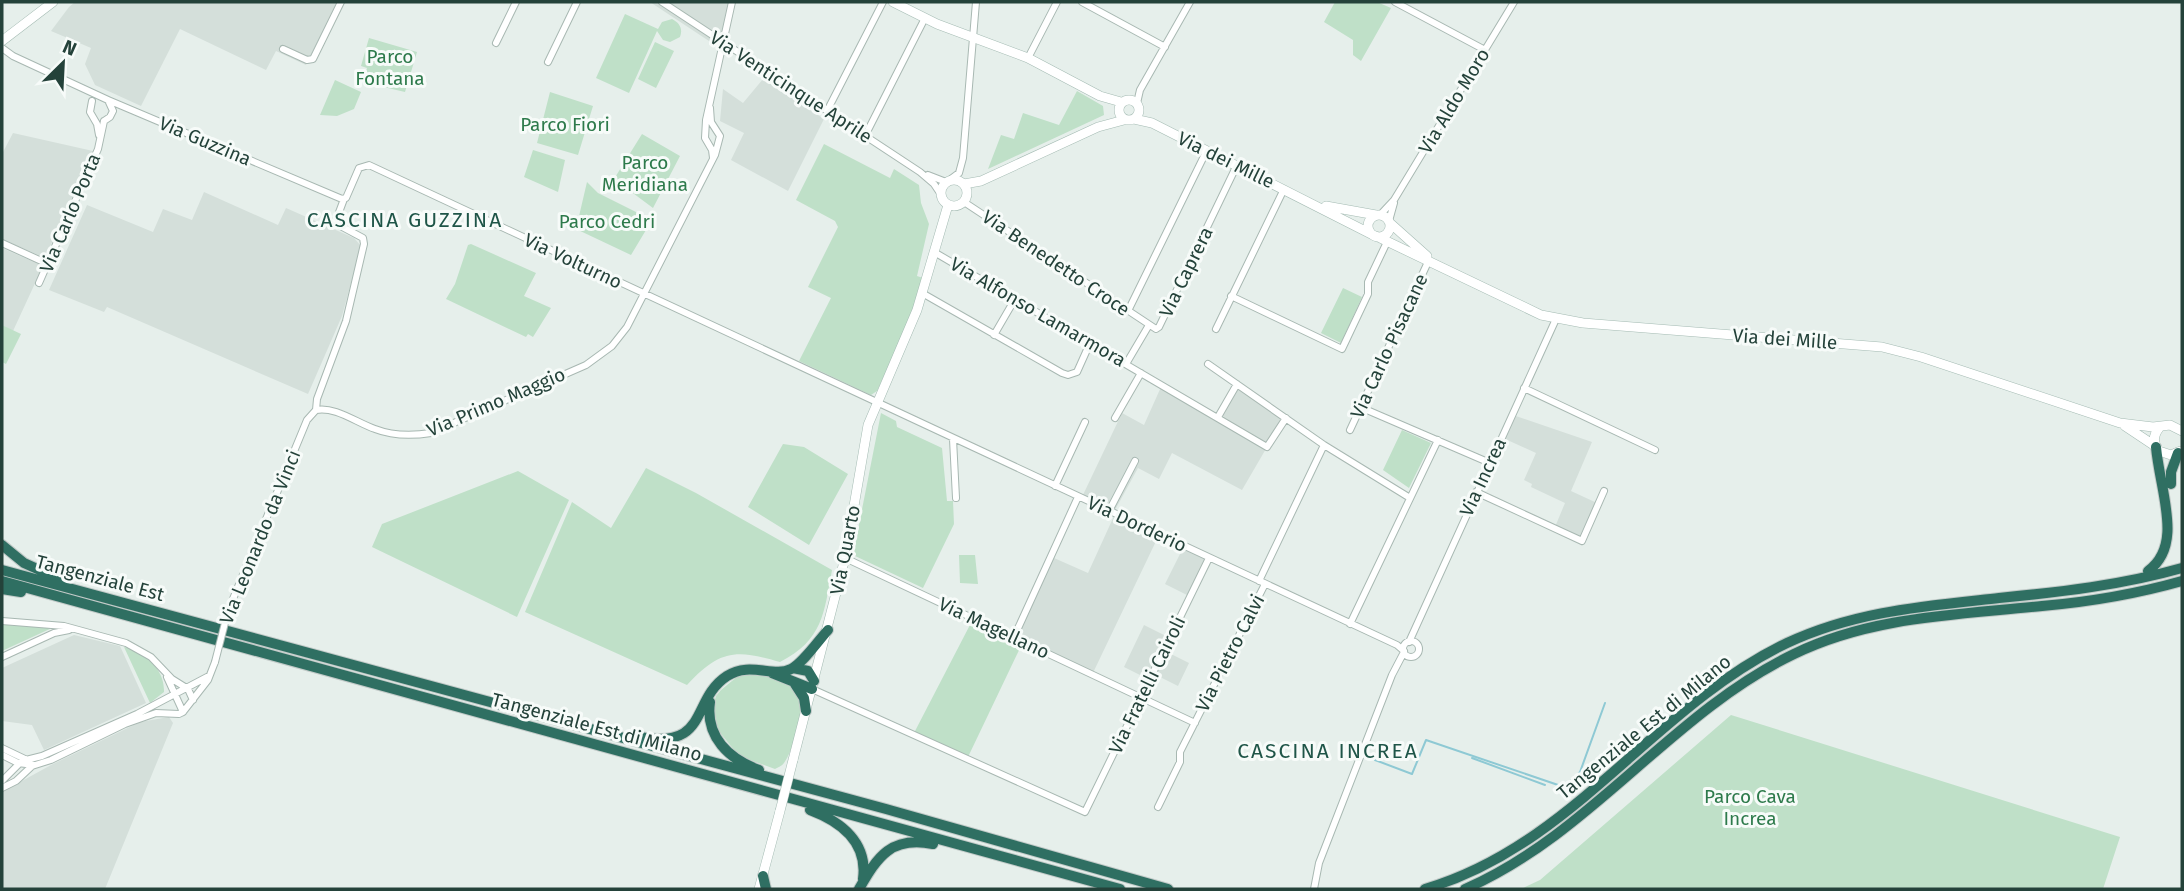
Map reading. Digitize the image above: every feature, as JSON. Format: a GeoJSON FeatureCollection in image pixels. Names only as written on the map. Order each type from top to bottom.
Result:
{"type":"FeatureCollection","features":[{"type":"Feature","properties":{"kind":"highway"},"geometry":{"type":"LineString","coordinates":[[2156,447],[2180,516]]}},
{"type":"Feature","properties":{"kind":"highway"},"geometry":{"type":"LineString","coordinates":[[2177,499],[2170,476],[2180,450]]}},
{"type":"Feature","properties":{"kind":"highway"},"geometry":{"type":"LineString","coordinates":[[2,545],[24,563],[57,579],[188,621]]}},
{"type":"Feature","properties":{"kind":"highway"},"geometry":{"type":"LineString","coordinates":[[2130,581],[2164,564],[2177,547]]}},
{"type":"Feature","properties":{"kind":"highway","name":"Tangenziale Est di Milano"},"geometry":{"type":"LineString","coordinates":[[1425,889],[1474,872],[1522,846],[1562,816],[1716,687],[1770,652],[1801,637],[1843,621],[1883,612],[2074,590],[2130,581],[2182,568]]}},
{"type":"Feature","properties":{"kind":"highway","name":"Tangenziale Est"},"geometry":{"type":"LineString","coordinates":[[2,570],[188,621]]}},
{"type":"Feature","properties":{"kind":"highway","name":"Tangenziale Est"},"geometry":{"type":"LineString","coordinates":[[2,581],[65,598]]}},
{"type":"Feature","properties":{"kind":"highway","name":"Tangenziale Est di Milano"},"geometry":{"type":"LineString","coordinates":[[1465,889],[1499,874],[1542,846],[1736,687],[1774,664],[1810,647],[1885,623],[2076,602],[2182,581]]}},
{"type":"Feature","properties":{"kind":"highway"},"geometry":{"type":"LineString","coordinates":[[2,589],[65,598]]}},
{"type":"Feature","properties":{"kind":"highway","name":"Tangenziale Est di Milano"},"geometry":{"type":"LineString","coordinates":[[65,598],[1120,889]]}},
{"type":"Feature","properties":{"kind":"highway","name":"Tangenziale Est di Milano"},"geometry":{"type":"LineString","coordinates":[[188,621],[886,809],[1168,889]]}},
{"type":"Feature","properties":{"kind":"highway"},"geometry":{"type":"LineString","coordinates":[[553,720],[647,738],[668,738],[685,732],[692,726],[713,690],[724,678],[735,671],[750,668],[784,671],[793,668],[828,630]]}},
{"type":"Feature","properties":{"kind":"highway"},"geometry":{"type":"LineString","coordinates":[[763,669],[793,683],[813,685],[808,671],[793,668]]}},
{"type":"Feature","properties":{"kind":"highway"},"geometry":{"type":"LineString","coordinates":[[793,683],[803,695],[806,712]]}},
{"type":"Feature","properties":{"kind":"highway"},"geometry":{"type":"LineString","coordinates":[[713,690],[709,714],[711,730],[719,743],[737,759],[756,768],[886,809]]}},
{"type":"Feature","properties":{"kind":"highway"},"geometry":{"type":"LineString","coordinates":[[772,793],[827,817],[851,835],[862,855],[860,886]]}},
{"type":"Feature","properties":{"kind":"highway"},"geometry":{"type":"LineString","coordinates":[[860,886],[884,852],[906,843],[925,842],[1005,858]]}},
{"type":"Feature","properties":{"kind":"highway"},"geometry":{"type":"LineString","coordinates":[[763,876],[766,889]]}},
{"type":"Feature","properties":{"kind":"main road"},"geometry":{"type":"LineString","coordinates":[[2,41],[53,2]]}},
{"type":"Feature","properties":{"kind":"main road","name":"Via dei Mille"},"geometry":{"type":"LineString","coordinates":[[893,2],[925,18],[1028,58],[1374,236],[1533,312],[1556,319],[1892,349],[2120,423],[2160,428],[2169,425],[2181,432]]}},
{"type":"Feature","properties":{"kind":"main road"},"geometry":{"type":"LineString","coordinates":[[964,184],[981,181],[1098,127],[1128,109]]}},
{"type":"Feature","properties":{"kind":"main road"},"geometry":{"type":"LineString","coordinates":[[965,200],[967,191],[964,184],[958,180],[948,181],[940,193],[942,200],[951,206],[965,200],[981,181]]}},
{"type":"Feature","properties":{"kind":"main road","name":"Via dei Mille"},"geometry":{"type":"LineString","coordinates":[[1303,198],[1336,209],[1378,215]]}},
{"type":"Feature","properties":{"kind":"main road","name":"Via Quarto"},"geometry":{"type":"LineString","coordinates":[[759,889],[845,558],[868,425],[910,327],[951,206]]}},
{"type":"Feature","properties":{"kind":"main road"},"geometry":{"type":"LineString","coordinates":[[1378,215],[1390,222],[1387,234],[1374,236],[1368,226],[1370,219],[1378,215]]}},
{"type":"Feature","properties":{"kind":"main road","name":"Via dei Mille"},"geometry":{"type":"LineString","coordinates":[[1390,222],[1427,256],[1449,271]]}},
{"type":"Feature","properties":{"kind":"main road","name":"Via dei Mille"},"geometry":{"type":"LineString","coordinates":[[2120,423],[2164,454],[2180,450]]}},
{"type":"Feature","properties":{"kind":"main road"},"geometry":{"type":"LineString","coordinates":[[2156,447],[2155,436],[2160,428]]}},
{"type":"Feature","properties":{"kind":"street"},"geometry":{"type":"LineString","coordinates":[[283,49],[307,60],[313,59],[341,2]]}},
{"type":"Feature","properties":{"kind":"street"},"geometry":{"type":"LineString","coordinates":[[496,43],[516,2]]}},
{"type":"Feature","properties":{"kind":"street"},"geometry":{"type":"LineString","coordinates":[[548,62],[577,2]]}},
{"type":"Feature","properties":{"kind":"street","name":"Via Venticinque Aprile"},"geometry":{"type":"LineString","coordinates":[[662,2],[920,172],[940,193]]}},
{"type":"Feature","properties":{"kind":"street"},"geometry":{"type":"LineString","coordinates":[[713,160],[712,150],[706,139],[706,121],[732,2]]}},
{"type":"Feature","properties":{"kind":"street"},"geometry":{"type":"LineString","coordinates":[[827,111],[883,2]]}},
{"type":"Feature","properties":{"kind":"street"},"geometry":{"type":"LineString","coordinates":[[948,181],[960,172],[963,158],[976,2]]}},
{"type":"Feature","properties":{"kind":"street"},"geometry":{"type":"LineString","coordinates":[[1028,58],[1057,2]]}},
{"type":"Feature","properties":{"kind":"street"},"geometry":{"type":"LineString","coordinates":[[1083,2],[1165,47]]}},
{"type":"Feature","properties":{"kind":"street"},"geometry":{"type":"LineString","coordinates":[[1128,109],[1190,2]]}},
{"type":"Feature","properties":{"kind":"street"},"geometry":{"type":"LineString","coordinates":[[1395,2],[1485,50]]}},
{"type":"Feature","properties":{"kind":"street","name":"Via Aldo Moro"},"geometry":{"type":"LineString","coordinates":[[1378,215],[1394,200],[1514,2]]}},
{"type":"Feature","properties":{"kind":"street"},"geometry":{"type":"LineString","coordinates":[[865,136],[925,18]]}},
{"type":"Feature","properties":{"kind":"street","name":"Via Guzzina"},"geometry":{"type":"LineString","coordinates":[[2,48],[40,69],[107,99],[344,199]]}},
{"type":"Feature","properties":{"kind":"street"},"geometry":{"type":"LineString","coordinates":[[84,87],[92,95],[89,110],[94,119],[104,121],[110,117],[113,108]]}},
{"type":"Feature","properties":{"kind":"street"},"geometry":{"type":"LineString","coordinates":[[92,102],[96,98],[107,99],[113,108]]}},
{"type":"Feature","properties":{"kind":"street"},"geometry":{"type":"LineString","coordinates":[[113,108],[125,106]]}},
{"type":"Feature","properties":{"kind":"street"},"geometry":{"type":"LineString","coordinates":[[706,139],[713,144],[719,141],[720,136],[710,118],[710,108]]}},
{"type":"Feature","properties":{"kind":"street","name":"Via Carlo Porta"},"geometry":{"type":"LineString","coordinates":[[94,119],[99,128],[100,144]]}},
{"type":"Feature","properties":{"kind":"street","name":"Via Carlo Porta"},"geometry":{"type":"LineString","coordinates":[[39,283],[100,144],[104,121]]}},
{"type":"Feature","properties":{"kind":"street"},"geometry":{"type":"LineString","coordinates":[[706,139],[711,130],[717,131]]}},
{"type":"Feature","properties":{"kind":"street","name":"Via Primo Maggio"},"geometry":{"type":"LineString","coordinates":[[316,410],[330,410],[390,434],[439,431],[595,360],[619,338],[713,160],[719,141]]}},
{"type":"Feature","properties":{"kind":"street"},"geometry":{"type":"LineString","coordinates":[[1128,311],[1207,150]]}},
{"type":"Feature","properties":{"kind":"street","name":"Via Volturno"},"geometry":{"type":"LineString","coordinates":[[344,199],[359,167],[369,165],[877,403]]}},
{"type":"Feature","properties":{"kind":"street","name":"Via Caprera"},"geometry":{"type":"LineString","coordinates":[[1126,364],[1149,325],[1155,329],[1159,327],[1237,165]]}},
{"type":"Feature","properties":{"kind":"street","name":"Via Venticinque Aprile"},"geometry":{"type":"LineString","coordinates":[[920,172],[948,181]]}},
{"type":"Feature","properties":{"kind":"street"},"geometry":{"type":"LineString","coordinates":[[1216,329],[1284,189]]}},
{"type":"Feature","properties":{"kind":"street","name":"Via Leonardo da Vinci"},"geometry":{"type":"LineString","coordinates":[[183,712],[208,680],[228,611],[309,416],[316,410],[317,399],[348,313],[364,244],[363,238],[335,223],[344,199]]}},
{"type":"Feature","properties":{"kind":"street","name":"Via Benedetto Croce"},"geometry":{"type":"LineString","coordinates":[[965,200],[1149,325]]}},
{"type":"Feature","properties":{"kind":"street","name":"Via Aldo Moro"},"geometry":{"type":"LineString","coordinates":[[1390,222],[1394,200]]}},
{"type":"Feature","properties":{"kind":"street"},"geometry":{"type":"LineString","coordinates":[[1231,296],[1342,349],[1387,242]]}},
{"type":"Feature","properties":{"kind":"street"},"geometry":{"type":"LineString","coordinates":[[2,243],[48,264]]}},
{"type":"Feature","properties":{"kind":"street","name":"Via Alfonso Lamarmora"},"geometry":{"type":"LineString","coordinates":[[934,252],[1267,447],[1286,418]]}},
{"type":"Feature","properties":{"kind":"street","name":"Via Carlo Pisacane"},"geometry":{"type":"LineString","coordinates":[[1350,430],[1428,262]]}},
{"type":"Feature","properties":{"kind":"street"},"geometry":{"type":"LineString","coordinates":[[922,292],[1068,375],[1077,372],[1090,343]]}},
{"type":"Feature","properties":{"kind":"street"},"geometry":{"type":"LineString","coordinates":[[994,335],[1015,299]]}},
{"type":"Feature","properties":{"kind":"street","name":"Via Increa"},"geometry":{"type":"LineString","coordinates":[[1314,887],[1319,863],[1392,675],[1408,647],[1556,319]]}},
{"type":"Feature","properties":{"kind":"street"},"geometry":{"type":"LineString","coordinates":[[1208,365],[1324,445],[1410,498]]}},
{"type":"Feature","properties":{"kind":"street","name":"Via Alfonso Lamarmora"},"geometry":{"type":"LineString","coordinates":[[1115,418],[1141,373]]}},
{"type":"Feature","properties":{"kind":"street"},"geometry":{"type":"LineString","coordinates":[[1218,417],[1237,384]]}},
{"type":"Feature","properties":{"kind":"street"},"geometry":{"type":"LineString","coordinates":[[1524,388],[1655,450]]}},
{"type":"Feature","properties":{"kind":"street","name":"Via Dorderio"},"geometry":{"type":"LineString","coordinates":[[877,403],[1350,624],[1397,645],[1408,647]]}},
{"type":"Feature","properties":{"kind":"street"},"geometry":{"type":"LineString","coordinates":[[1360,407],[1490,463]]}},
{"type":"Feature","properties":{"kind":"street"},"geometry":{"type":"LineString","coordinates":[[1055,486],[1086,422]]}},
{"type":"Feature","properties":{"kind":"street"},"geometry":{"type":"LineString","coordinates":[[953,439],[956,498]]}},
{"type":"Feature","properties":{"kind":"street"},"geometry":{"type":"LineString","coordinates":[[1350,624],[1437,440]]}},
{"type":"Feature","properties":{"kind":"street","name":"Via Pietro Calvi"},"geometry":{"type":"LineString","coordinates":[[1158,807],[1180,762],[1180,752],[1324,445]]}},
{"type":"Feature","properties":{"kind":"street"},"geometry":{"type":"LineString","coordinates":[[1109,511],[1135,461]]}},
{"type":"Feature","properties":{"kind":"street"},"geometry":{"type":"LineString","coordinates":[[1476,492],[1582,541],[1604,491]]}},
{"type":"Feature","properties":{"kind":"street"},"geometry":{"type":"LineString","coordinates":[[1014,637],[1078,497]]}},
{"type":"Feature","properties":{"kind":"street","name":"Via Magellano"},"geometry":{"type":"LineString","coordinates":[[845,558],[1141,699]]}},
{"type":"Feature","properties":{"kind":"street","name":"Via Fratelli Cairoli"},"geometry":{"type":"LineString","coordinates":[[813,685],[1085,812],[1209,558]]}},
{"type":"Feature","properties":{"kind":"street"},"geometry":{"type":"LineString","coordinates":[[2,621],[55,625],[139,649],[185,686],[192,693],[193,700]]}},
{"type":"Feature","properties":{"kind":"street"},"geometry":{"type":"LineString","coordinates":[[2,657],[58,631],[78,630]]}},
{"type":"Feature","properties":{"kind":"street","name":"Via Increa"},"geometry":{"type":"LineString","coordinates":[[1419,646],[1418,653],[1411,657],[1408,647],[1419,646]]}},
{"type":"Feature","properties":{"kind":"street"},"geometry":{"type":"LineString","coordinates":[[4,778],[20,761],[42,757],[164,700],[185,686],[204,680],[212,670]]}},
{"type":"Feature","properties":{"kind":"street"},"geometry":{"type":"LineString","coordinates":[[2,788],[36,765],[145,716],[183,712],[165,672]]}},
{"type":"Feature","properties":{"kind":"street"},"geometry":{"type":"LineString","coordinates":[[164,700],[168,691],[165,672]]}},
{"type":"Feature","properties":{"kind":"street","name":"Via Pietro Calvi"},"geometry":{"type":"LineString","coordinates":[[1141,699],[1195,723]]}},
{"type":"Feature","properties":{"kind":"street"},"geometry":{"type":"LineString","coordinates":[[2,748],[20,761]]}},
{"type":"Feature","properties":{"kind":"street"},"geometry":{"type":"LineString","coordinates":[[2,755],[36,765]]}},
{"type":"Feature","properties":{"kind":"street"},"geometry":{"type":"LineString","coordinates":[[2,755],[7,766],[4,778]]}},
{"type":"Feature","properties":{"kind":"street"},"geometry":{"type":"LineString","coordinates":[[20,761],[21,776]]}},
{"type":"Feature","properties":{"kind":"shaded area"},"geometry":{"type":"Polygon","coordinates":[[[75,2],[337,2],[306,65],[276,51],[266,70],[180,29],[141,106],[95,85],[85,64],[91,48],[51,31],[75,2]]]}},
{"type":"Feature","properties":{"kind":"shaded area"},"geometry":{"type":"Polygon","coordinates":[[[650,2],[729,2],[719,49],[709,41],[650,2]]]}},
{"type":"Feature","properties":{"kind":"shaded area"},"geometry":{"type":"Polygon","coordinates":[[[763,79],[824,119],[788,191],[731,160],[744,133],[720,121],[723,89],[743,103],[763,79]]]}},
{"type":"Feature","properties":{"kind":"shaded area"},"geometry":{"type":"Polygon","coordinates":[[[13,133],[93,151],[45,258],[2,239],[2,154],[13,133]]]}},
{"type":"Feature","properties":{"kind":"shaded area"},"geometry":{"type":"Polygon","coordinates":[[[204,192],[278,225],[286,208],[354,238],[361,246],[342,316],[308,394],[107,307],[104,312],[49,290],[87,205],[153,232],[163,209],[192,220],[204,192]]]}},
{"type":"Feature","properties":{"kind":"shaded area"},"geometry":{"type":"Polygon","coordinates":[[[2,248],[43,266],[13,331],[2,325],[2,248]]]}},
{"type":"Feature","properties":{"kind":"shaded area"},"geometry":{"type":"Polygon","coordinates":[[[1237,386],[1284,418],[1242,490],[1172,453],[1159,479],[1138,468],[1114,512],[1082,497],[1122,413],[1144,425],[1161,387],[1217,420],[1237,386]]]}},
{"type":"Feature","properties":{"kind":"shaded area"},"geometry":{"type":"Polygon","coordinates":[[[1513,415],[1592,442],[1571,491],[1597,503],[1582,539],[1555,527],[1565,503],[1531,487],[1532,484],[1524,480],[1536,453],[1503,438],[1513,415]]]}},
{"type":"Feature","properties":{"kind":"shaded area"},"geometry":{"type":"Polygon","coordinates":[[[1114,516],[1158,537],[1091,677],[1015,641],[1054,558],[1088,573],[1114,516]]]}},
{"type":"Feature","properties":{"kind":"shaded area"},"geometry":{"type":"Polygon","coordinates":[[[1183,548],[1207,559],[1189,596],[1165,584],[1183,548]]]}},
{"type":"Feature","properties":{"kind":"shaded area"},"geometry":{"type":"Polygon","coordinates":[[[1144,625],[1172,639],[1167,652],[1189,663],[1178,686],[1156,675],[1152,681],[1124,667],[1144,625]]]}},
{"type":"Feature","properties":{"kind":"shaded area"},"geometry":{"type":"Polygon","coordinates":[[[74,635],[120,646],[146,703],[44,750],[32,725],[2,721],[2,668],[74,635]]]}},
{"type":"Feature","properties":{"kind":"shaded area"},"geometry":{"type":"Polygon","coordinates":[[[169,717],[173,723],[105,889],[2,889],[2,792],[140,722],[169,717]]]}},
{"type":"Feature","properties":{"kind":"green space"},"geometry":{"type":"Polygon","coordinates":[[[1335,2],[1377,2],[1391,8],[1361,61],[1353,55],[1353,40],[1324,22],[1335,2]]]}},
{"type":"Feature","properties":{"kind":"green space"},"geometry":{"type":"Polygon","coordinates":[[[625,14],[658,29],[662,22],[672,19],[681,29],[680,37],[670,42],[663,40],[657,31],[629,93],[596,78],[625,14]]]}},
{"type":"Feature","properties":{"kind":"green space","name":"Parco Fontana"},"geometry":{"type":"Polygon","coordinates":[[[369,38],[417,52],[405,92],[362,82],[367,68],[361,66],[369,38]]]}},
{"type":"Feature","properties":{"kind":"green space"},"geometry":{"type":"Polygon","coordinates":[[[655,42],[674,51],[656,88],[638,79],[655,42]]]}},
{"type":"Feature","properties":{"kind":"green space"},"geometry":{"type":"Polygon","coordinates":[[[335,80],[361,92],[354,109],[337,116],[320,115],[335,80]]]}},
{"type":"Feature","properties":{"kind":"green space"},"geometry":{"type":"Polygon","coordinates":[[[1077,91],[1103,106],[1104,115],[988,169],[1001,135],[1014,139],[1023,113],[1059,125],[1077,91]]]}},
{"type":"Feature","properties":{"kind":"green space","name":"Parco Fiori"},"geometry":{"type":"Polygon","coordinates":[[[550,92],[593,106],[578,155],[537,143],[550,92]]]}},
{"type":"Feature","properties":{"kind":"green space","name":"Parco Meridiana"},"geometry":{"type":"Polygon","coordinates":[[[642,134],[680,156],[653,208],[614,179],[642,134]]]}},
{"type":"Feature","properties":{"kind":"green space"},"geometry":{"type":"Polygon","coordinates":[[[824,144],[890,178],[894,169],[919,185],[921,203],[929,224],[917,276],[923,278],[915,309],[877,391],[871,395],[799,361],[831,298],[808,287],[838,227],[835,221],[796,200],[824,144]]]}},
{"type":"Feature","properties":{"kind":"green space"},"geometry":{"type":"Polygon","coordinates":[[[533,150],[565,160],[558,192],[524,177],[533,150]]]}},
{"type":"Feature","properties":{"kind":"green space","name":"Parco Cedri"},"geometry":{"type":"Polygon","coordinates":[[[587,182],[598,193],[652,220],[631,255],[576,229],[587,182]]]}},
{"type":"Feature","properties":{"kind":"green space"},"geometry":{"type":"Polygon","coordinates":[[[468,245],[536,273],[524,296],[551,308],[533,337],[528,334],[526,337],[446,299],[455,284],[468,245]]]}},
{"type":"Feature","properties":{"kind":"green space"},"geometry":{"type":"Polygon","coordinates":[[[1343,288],[1362,297],[1341,343],[1321,333],[1343,288]]]}},
{"type":"Feature","properties":{"kind":"green space"},"geometry":{"type":"Polygon","coordinates":[[[2,325],[21,334],[6,364],[2,362],[2,325]]]}},
{"type":"Feature","properties":{"kind":"green space"},"geometry":{"type":"Polygon","coordinates":[[[881,413],[896,421],[897,427],[942,448],[947,501],[953,501],[954,524],[923,588],[853,555],[881,413]]]}},
{"type":"Feature","properties":{"kind":"green space"},"geometry":{"type":"Polygon","coordinates":[[[1402,430],[1431,443],[1409,488],[1383,470],[1402,430]]]}},
{"type":"Feature","properties":{"kind":"green space"},"geometry":{"type":"Polygon","coordinates":[[[783,444],[804,447],[848,474],[809,545],[748,507],[783,444]]]}},
{"type":"Feature","properties":{"kind":"green space"},"geometry":{"type":"Polygon","coordinates":[[[646,468],[696,493],[832,570],[819,624],[805,644],[780,662],[740,654],[719,659],[687,685],[525,612],[572,502],[611,528],[646,468]]]}},
{"type":"Feature","properties":{"kind":"green space"},"geometry":{"type":"Polygon","coordinates":[[[518,471],[569,500],[517,617],[372,547],[382,524],[518,471]]]}},
{"type":"Feature","properties":{"kind":"green space"},"geometry":{"type":"Polygon","coordinates":[[[959,555],[975,555],[978,584],[960,583],[959,555]]]}},
{"type":"Feature","properties":{"kind":"green space"},"geometry":{"type":"Polygon","coordinates":[[[972,621],[1022,644],[968,757],[914,733],[972,621]]]}},
{"type":"Feature","properties":{"kind":"green space"},"geometry":{"type":"Polygon","coordinates":[[[2,625],[8,625],[52,628],[2,651],[2,625]]]}},
{"type":"Feature","properties":{"kind":"green space"},"geometry":{"type":"Polygon","coordinates":[[[124,647],[146,657],[161,676],[164,692],[150,703],[124,647]]]}},
{"type":"Feature","properties":{"kind":"green space"},"geometry":{"type":"Polygon","coordinates":[[[759,674],[791,685],[800,699],[799,718],[791,749],[783,764],[775,769],[739,756],[713,724],[712,708],[721,690],[738,676],[759,674]]]}},
{"type":"Feature","properties":{"kind":"green space","name":"Parco Cava Increa"},"geometry":{"type":"Polygon","coordinates":[[[1731,715],[2120,837],[2103,889],[1521,889],[1540,880],[1731,715]]]}},
{"type":"Feature","properties":{"kind":"waterway"},"geometry":{"type":"LineString","coordinates":[[1375,760],[1412,774],[1426,740],[1564,787],[1580,772],[1605,703]]}},
{"type":"Feature","properties":{"kind":"waterway"},"geometry":{"type":"LineString","coordinates":[[1472,758],[1545,785]]}},
{"type":"Feature","properties":{"kind":"district","name":"CASCINA GUZZINA"},"geometry":{"type":"Point","coordinates":[405,220]}},
{"type":"Feature","properties":{"kind":"district","name":"CASCINA INCREA"},"geometry":{"type":"Point","coordinates":[1328,751]}}]}
